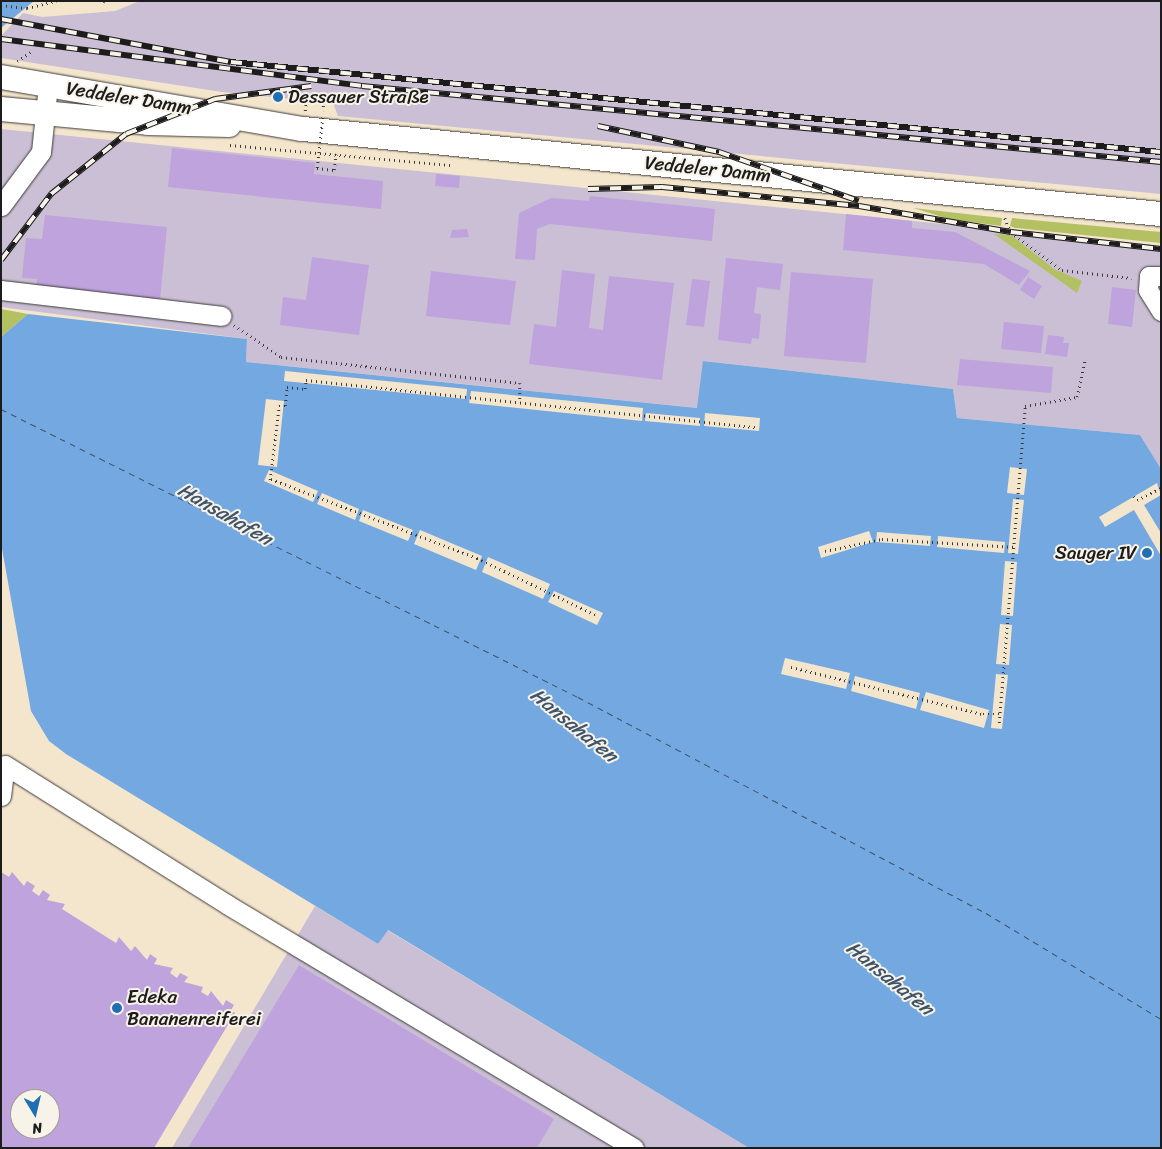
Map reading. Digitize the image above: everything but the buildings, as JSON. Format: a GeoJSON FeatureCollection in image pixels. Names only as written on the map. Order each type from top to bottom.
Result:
{"type":"FeatureCollection","features":[{"type":"Feature","properties":{"kind":"main road","name":"Veddeler Damm"},"geometry":{"type":"LineString","coordinates":[[1,77],[189,107],[255,124]]}},
{"type":"Feature","properties":{"kind":"main road","name":"Veddeler Damm"},"geometry":{"type":"LineString","coordinates":[[1,108],[190,126],[255,124],[1161,214]]}},
{"type":"Feature","properties":{"kind":"street"},"geometry":{"type":"LineString","coordinates":[[1,206],[41,152],[48,85]]}},
{"type":"Feature","properties":{"kind":"street"},"geometry":{"type":"LineString","coordinates":[[1155,278],[1151,302],[1161,311]]}},
{"type":"Feature","properties":{"kind":"street"},"geometry":{"type":"LineString","coordinates":[[1,290],[221,316]]}},
{"type":"Feature","properties":{"kind":"street"},"geometry":{"type":"LineString","coordinates":[[1,796],[3,762],[228,905],[634,1148]]}},
{"type":"Feature","properties":{"kind":"path"},"geometry":{"type":"LineString","coordinates":[[1,5],[28,8],[56,1]]}},
{"type":"Feature","properties":{"kind":"path"},"geometry":{"type":"LineString","coordinates":[[21,58],[31,52]]}},
{"type":"Feature","properties":{"kind":"path"},"geometry":{"type":"LineString","coordinates":[[307,94],[325,96],[318,168],[334,170],[336,154]]}},
{"type":"Feature","properties":{"kind":"path"},"geometry":{"type":"LineString","coordinates":[[997,213],[1005,217],[1011,232],[1062,270],[1155,278]]}},
{"type":"Feature","properties":{"kind":"path"},"geometry":{"type":"LineString","coordinates":[[221,316],[281,357],[520,383],[522,390],[520,401]]}},
{"type":"Feature","properties":{"kind":"path"},"geometry":{"type":"LineString","coordinates":[[999,723],[1021,492],[1017,488],[1025,406],[1076,397],[1085,359]]}},
{"type":"Feature","properties":{"kind":"path"},"geometry":{"type":"LineString","coordinates":[[598,616],[476,558],[420,539],[323,500],[310,497],[271,478],[279,406],[285,406],[287,387],[305,389],[306,380],[477,396],[697,423],[756,427]]}},
{"type":"Feature","properties":{"kind":"path"},"geometry":{"type":"LineString","coordinates":[[1134,496],[1136,500],[1161,488]]}},
{"type":"Feature","properties":{"kind":"path"},"geometry":{"type":"LineString","coordinates":[[825,551],[882,539],[1016,547]]}},
{"type":"Feature","properties":{"kind":"path"},"geometry":{"type":"LineString","coordinates":[[791,667],[984,714],[1001,714]]}},
{"type":"Feature","properties":{"kind":"shaded area"},"geometry":{"type":"Polygon","coordinates":[[[140,1],[1161,1],[1161,194],[338,116],[333,103],[222,92],[1,58],[1,36],[23,13],[42,17],[115,11],[140,1]]]}},
{"type":"Feature","properties":{"kind":"shaded area"},"geometry":{"type":"Polygon","coordinates":[[[1,129],[1161,246],[1161,469],[1140,435],[957,418],[953,389],[704,361],[698,408],[246,362],[247,339],[1,307],[1,129]]]}},
{"type":"Feature","properties":{"kind":"shaded area"},"geometry":{"type":"Polygon","coordinates":[[[315,906],[378,944],[387,930],[749,1148],[172,1148],[315,906]]]}},
{"type":"Feature","properties":{"kind":"green space"},"geometry":{"type":"Polygon","coordinates":[[[913,208],[1002,218],[1001,226],[949,219],[913,208]]]}},
{"type":"Feature","properties":{"kind":"green space"},"geometry":{"type":"Polygon","coordinates":[[[1012,218],[1161,232],[1161,243],[1015,228],[1010,226],[1012,218]]]}},
{"type":"Feature","properties":{"kind":"green space"},"geometry":{"type":"Polygon","coordinates":[[[994,234],[1011,235],[1054,269],[1082,281],[1077,293],[994,234]]]}},
{"type":"Feature","properties":{"kind":"green space"},"geometry":{"type":"Polygon","coordinates":[[[1,309],[28,314],[1,337],[1,309]]]}},
{"type":"Feature","properties":{"kind":"water"},"geometry":{"type":"Polygon","coordinates":[[[1,1],[34,1],[1,28],[1,1]]]}},
{"type":"Feature","properties":{"kind":"water","name":"Hansahafen"},"geometry":{"type":"Polygon","coordinates":[[[28,314],[247,339],[246,362],[697,408],[703,361],[953,389],[957,418],[1140,435],[1161,469],[1161,1148],[749,1148],[388,930],[378,944],[66,754],[49,741],[31,711],[1,543],[1,337],[28,314]]]}},
{"type":"Feature","properties":{"kind":"pier"},"geometry":{"type":"Polygon","coordinates":[[[285,371],[467,389],[466,399],[284,381],[285,371]]]}},
{"type":"Feature","properties":{"kind":"pier"},"geometry":{"type":"Polygon","coordinates":[[[471,391],[643,408],[642,421],[469,403],[471,391]]]}},
{"type":"Feature","properties":{"kind":"pier"},"geometry":{"type":"Polygon","coordinates":[[[266,399],[284,401],[277,467],[258,465],[266,399]]]}},
{"type":"Feature","properties":{"kind":"pier"},"geometry":{"type":"Polygon","coordinates":[[[646,413],[700,418],[700,426],[645,421],[646,413]]]}},
{"type":"Feature","properties":{"kind":"pier"},"geometry":{"type":"Polygon","coordinates":[[[705,413],[760,418],[759,431],[704,426],[705,413]]]}},
{"type":"Feature","properties":{"kind":"pier"},"geometry":{"type":"Polygon","coordinates":[[[1010,467],[1027,469],[1024,495],[1007,493],[1010,467]]]}},
{"type":"Feature","properties":{"kind":"pier"},"geometry":{"type":"Polygon","coordinates":[[[269,470],[318,491],[313,502],[264,481],[269,470]]]}},
{"type":"Feature","properties":{"kind":"pier"},"geometry":{"type":"Polygon","coordinates":[[[1157,483],[1161,495],[1144,505],[1161,533],[1161,556],[1134,510],[1105,527],[1099,517],[1157,483]]]}},
{"type":"Feature","properties":{"kind":"pier"},"geometry":{"type":"Polygon","coordinates":[[[322,493],[359,509],[355,520],[317,504],[322,493]]]}},
{"type":"Feature","properties":{"kind":"pier"},"geometry":{"type":"Polygon","coordinates":[[[1013,499],[1024,500],[1018,554],[1008,553],[1013,499]]]}},
{"type":"Feature","properties":{"kind":"pier"},"geometry":{"type":"Polygon","coordinates":[[[363,510],[413,530],[408,541],[359,521],[363,510]]]}},
{"type":"Feature","properties":{"kind":"pier"},"geometry":{"type":"Polygon","coordinates":[[[420,530],[482,556],[476,570],[414,544],[420,530]]]}},
{"type":"Feature","properties":{"kind":"pier"},"geometry":{"type":"Polygon","coordinates":[[[869,531],[873,542],[821,558],[818,547],[869,531]]]}},
{"type":"Feature","properties":{"kind":"pier"},"geometry":{"type":"Polygon","coordinates":[[[877,532],[931,536],[930,546],[876,542],[877,532]]]}},
{"type":"Feature","properties":{"kind":"pier"},"geometry":{"type":"Polygon","coordinates":[[[938,536],[1005,542],[1004,553],[937,547],[938,536]]]}},
{"type":"Feature","properties":{"kind":"pier"},"geometry":{"type":"Polygon","coordinates":[[[488,557],[550,584],[543,599],[482,572],[488,557]]]}},
{"type":"Feature","properties":{"kind":"pier"},"geometry":{"type":"Polygon","coordinates":[[[1005,561],[1017,562],[1013,616],[1001,615],[1005,561]]]}},
{"type":"Feature","properties":{"kind":"pier"},"geometry":{"type":"Polygon","coordinates":[[[554,591],[603,613],[597,625],[548,602],[554,591]]]}},
{"type":"Feature","properties":{"kind":"pier"},"geometry":{"type":"Polygon","coordinates":[[[1000,624],[1012,625],[1009,665],[996,664],[1000,624]]]}},
{"type":"Feature","properties":{"kind":"pier"},"geometry":{"type":"Polygon","coordinates":[[[785,658],[850,673],[846,689],[781,674],[785,658]]]}},
{"type":"Feature","properties":{"kind":"pier"},"geometry":{"type":"Polygon","coordinates":[[[996,674],[1008,675],[1002,729],[991,728],[996,674]]]}},
{"type":"Feature","properties":{"kind":"pier"},"geometry":{"type":"Polygon","coordinates":[[[855,676],[920,693],[916,709],[851,691],[855,676]]]}},
{"type":"Feature","properties":{"kind":"pier"},"geometry":{"type":"Polygon","coordinates":[[[926,692],[989,710],[984,728],[920,710],[926,692]]]}},
{"type":"Feature","properties":{"kind":"ferry route"},"geometry":{"type":"LineString","coordinates":[[1,409],[578,697],[986,913],[1161,1019]]}},
{"type":"Feature","properties":{"kind":"railway"},"geometry":{"type":"LineString","coordinates":[[1,19],[231,62],[1161,152]]}},
{"type":"Feature","properties":{"kind":"railway"},"geometry":{"type":"LineString","coordinates":[[1,39],[362,86],[1161,162]]}},
{"type":"Feature","properties":{"kind":"railway"},"geometry":{"type":"LineString","coordinates":[[1,260],[51,194],[126,134],[215,99],[311,86]]}},
{"type":"Feature","properties":{"kind":"railway"},"geometry":{"type":"LineString","coordinates":[[598,126],[719,152],[859,201]]}},
{"type":"Feature","properties":{"kind":"railway"},"geometry":{"type":"LineString","coordinates":[[588,189],[662,187],[859,206],[1011,232],[1161,249]]}},
{"type":"Feature","properties":{"kind":"place","name":"Dessauer Straße"},"geometry":{"type":"Point","coordinates":[278,97]}},
{"type":"Feature","properties":{"kind":"place","name":"Sauger IV"},"geometry":{"type":"Point","coordinates":[1147,553]}},
{"type":"Feature","properties":{"kind":"place","name":"Edeka Bananenreiferei"},"geometry":{"type":"Point","coordinates":[117,1008]}}]}
